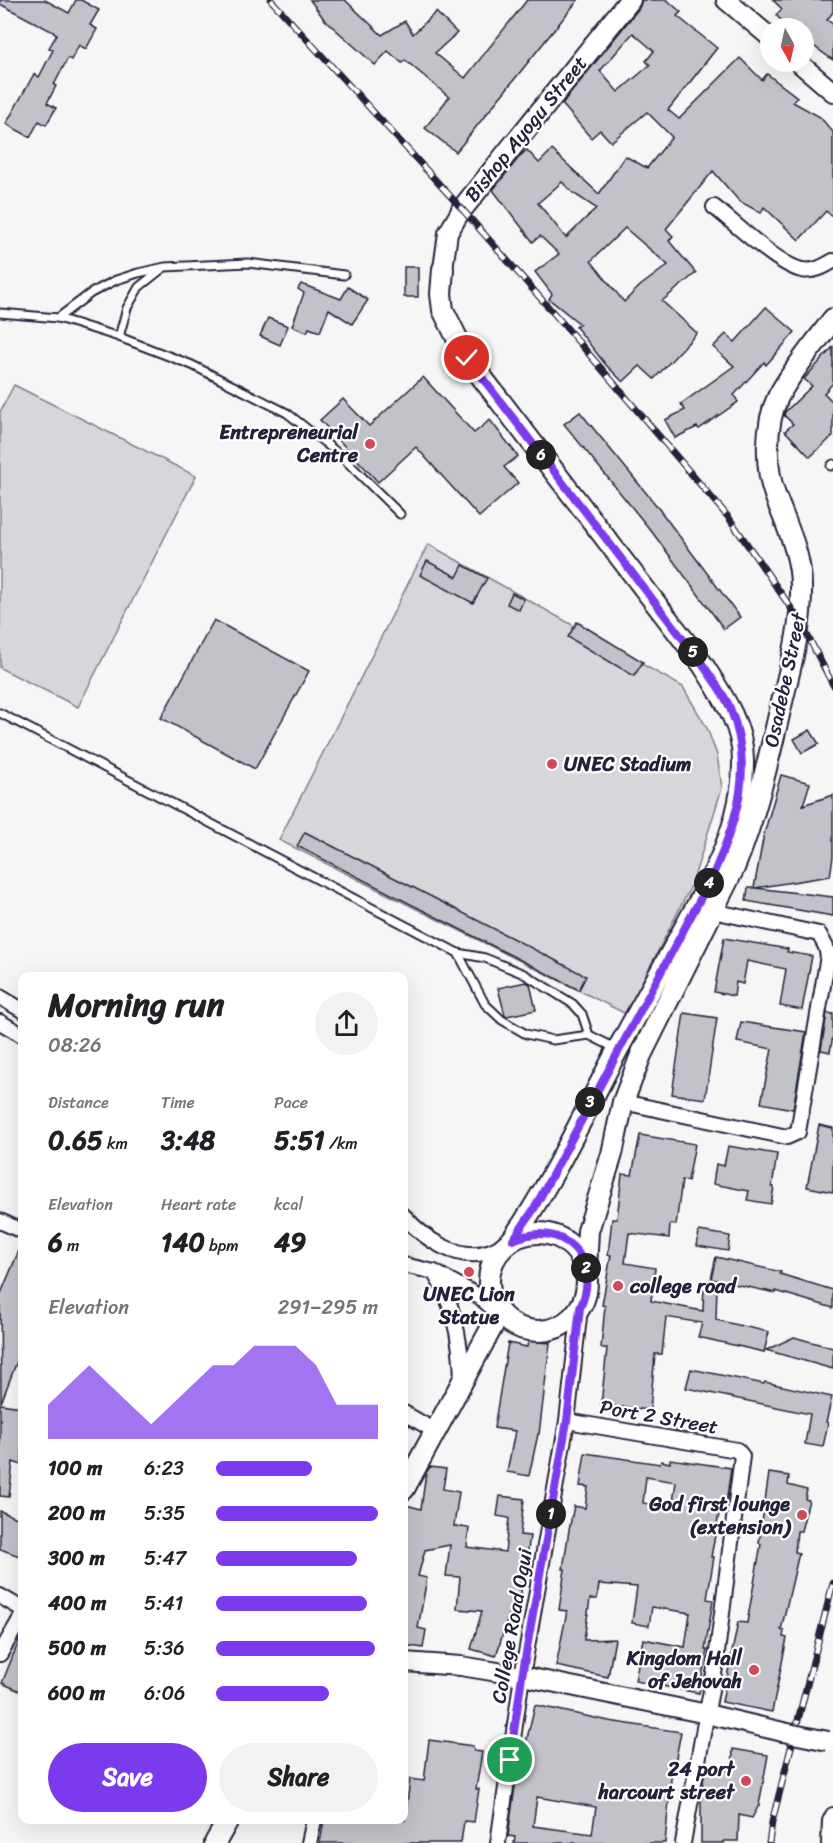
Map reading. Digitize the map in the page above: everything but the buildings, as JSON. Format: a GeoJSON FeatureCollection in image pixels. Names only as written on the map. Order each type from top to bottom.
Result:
{"type":"FeatureCollection","features":[{"type":"Feature","properties":{"kind":"main road","name":"Bishop Ayogu Street"},"geometry":{"type":"LineString","coordinates":[[462,209],[630,0]]}},
{"type":"Feature","properties":{"kind":"main road","name":"Osadebe Street"},"geometry":{"type":"LineString","coordinates":[[443,269],[441,294],[443,310],[467,358],[703,665],[729,706],[742,744],[743,771],[738,807],[725,848],[712,877],[534,1209],[513,1240]]}},
{"type":"Feature","properties":{"kind":"main road","name":"Osadebe Street"},"geometry":{"type":"LineString","coordinates":[[586,1268],[588,1230],[612,1154],[623,1102],[641,1055],[744,845],[770,752],[800,621],[801,584],[798,560],[770,477],[768,451],[772,415],[777,398],[787,382],[833,319]]}},
{"type":"Feature","properties":{"kind":"main road"},"geometry":{"type":"LineString","coordinates":[[742,744],[770,752]]}},
{"type":"Feature","properties":{"kind":"main road"},"geometry":{"type":"LineString","coordinates":[[540,1233],[555,1236],[569,1243],[579,1254],[586,1268],[588,1283],[580,1308],[559,1326],[545,1330],[530,1330],[516,1326],[499,1314],[489,1292],[489,1277],[493,1262],[501,1250],[525,1234],[540,1233]]}},
{"type":"Feature","properties":{"kind":"main road"},"geometry":{"type":"LineString","coordinates":[[408,1482],[499,1314]]}},
{"type":"Feature","properties":{"kind":"main road"},"geometry":{"type":"LineString","coordinates":[[215,1843],[226,1824]]}},
{"type":"Feature","properties":{"kind":"street"},"geometry":{"type":"LineString","coordinates":[[726,0],[760,29]]}},
{"type":"Feature","properties":{"kind":"street"},"geometry":{"type":"LineString","coordinates":[[810,72],[833,92]]}},
{"type":"Feature","properties":{"kind":"street"},"geometry":{"type":"LineString","coordinates":[[714,207],[783,262],[804,270],[822,268],[833,261]]}},
{"type":"Feature","properties":{"kind":"street","name":"Bishop Ayogu Street"},"geometry":{"type":"LineString","coordinates":[[443,269],[448,233],[462,209]]}},
{"type":"Feature","properties":{"kind":"street"},"geometry":{"type":"LineString","coordinates":[[623,1102],[787,1137],[798,1131],[828,956],[826,947],[819,934],[713,911]]}},
{"type":"Feature","properties":{"kind":"street"},"geometry":{"type":"LineString","coordinates":[[0,998],[18,1008]]}},
{"type":"Feature","properties":{"kind":"street"},"geometry":{"type":"LineString","coordinates":[[0,1022],[18,1033]]}},
{"type":"Feature","properties":{"kind":"street"},"geometry":{"type":"LineString","coordinates":[[0,1221],[18,1229]]}},
{"type":"Feature","properties":{"kind":"street"},"geometry":{"type":"LineString","coordinates":[[408,1221],[416,1230],[440,1245],[469,1254],[490,1251],[513,1240]]}},
{"type":"Feature","properties":{"kind":"street"},"geometry":{"type":"LineString","coordinates":[[408,1266],[434,1272],[480,1298],[499,1314]]}},
{"type":"Feature","properties":{"kind":"street"},"geometry":{"type":"LineString","coordinates":[[434,1272],[445,1292],[456,1324],[460,1343],[462,1381]]}},
{"type":"Feature","properties":{"kind":"street","name":"College Road Ogui"},"geometry":{"type":"LineString","coordinates":[[498,1843],[522,1676],[567,1421],[580,1308]]}},
{"type":"Feature","properties":{"kind":"street"},"geometry":{"type":"LineString","coordinates":[[408,1415],[435,1431]]}},
{"type":"Feature","properties":{"kind":"street","name":"Port 2 Street"},"geometry":{"type":"LineString","coordinates":[[567,1421],[737,1450],[742,1456],[707,1714]]}},
{"type":"Feature","properties":{"kind":"street"},"geometry":{"type":"LineString","coordinates":[[0,1596],[18,1607]]}},
{"type":"Feature","properties":{"kind":"street"},"geometry":{"type":"LineString","coordinates":[[0,1654],[18,1623]]}},
{"type":"Feature","properties":{"kind":"street"},"geometry":{"type":"LineString","coordinates":[[408,1662],[461,1666],[522,1676],[831,1741]]}},
{"type":"Feature","properties":{"kind":"street"},"geometry":{"type":"LineString","coordinates":[[683,1843],[707,1714]]}},
{"type":"Feature","properties":{"kind":"street"},"geometry":{"type":"LineString","coordinates":[[829,1843],[830,1821],[833,1815]]}},
{"type":"Feature","properties":{"kind":"street"},"geometry":{"type":"LineString","coordinates":[[309,1843],[313,1824]]}},
{"type":"Feature","properties":{"kind":"lane"},"geometry":{"type":"LineString","coordinates":[[58,318],[91,292],[116,280],[165,267],[248,264],[344,275]]}},
{"type":"Feature","properties":{"kind":"lane"},"geometry":{"type":"LineString","coordinates":[[119,337],[127,308],[140,287],[165,267]]}},
{"type":"Feature","properties":{"kind":"lane"},"geometry":{"type":"LineString","coordinates":[[0,313],[58,318],[119,337],[192,365],[287,413],[339,454],[400,514]]}},
{"type":"Feature","properties":{"kind":"lane"},"geometry":{"type":"LineString","coordinates":[[0,713],[458,953],[485,958],[514,970],[573,1004],[582,1014],[589,1035]]}},
{"type":"Feature","properties":{"kind":"lane"},"geometry":{"type":"LineString","coordinates":[[458,953],[485,1004],[502,1020],[526,1034],[553,1040],[589,1035],[618,1050]]}},
{"type":"Feature","properties":{"kind":"shaded area"},"geometry":{"type":"Polygon","coordinates":[[[14,385],[196,476],[78,707],[0,668],[0,412],[14,385]]]}},
{"type":"Feature","properties":{"kind":"shaded area"},"geometry":{"type":"Polygon","coordinates":[[[428,544],[683,687],[707,728],[717,755],[722,788],[692,884],[626,1014],[279,840],[428,544]]]}},
{"type":"Feature","properties":{"kind":"railway"},"geometry":{"type":"LineString","coordinates":[[271,0],[462,209],[729,518],[800,621],[833,685]]}},
{"type":"Feature","properties":{"kind":"railway"},"geometry":{"type":"LineString","coordinates":[[769,1843],[772,1822],[833,1583]]}},
{"type":"Feature","properties":{"kind":"place","name":"Entrepreneurial Centre"},"geometry":{"type":"Point","coordinates":[370,444]}},
{"type":"Feature","properties":{"kind":"place","name":"UNEC Stadium"},"geometry":{"type":"Point","coordinates":[552,764]}},
{"type":"Feature","properties":{"kind":"place","name":"UNEC Lion Statue"},"geometry":{"type":"Point","coordinates":[469,1272]}},
{"type":"Feature","properties":{"kind":"place","name":"college road"},"geometry":{"type":"Point","coordinates":[618,1286]}},
{"type":"Feature","properties":{"kind":"place","name":"God first lounge (extension)"},"geometry":{"type":"Point","coordinates":[802,1515]}},
{"type":"Feature","properties":{"kind":"place","name":"Kingdom Hall of Jehovah"},"geometry":{"type":"Point","coordinates":[754,1670]}},
{"type":"Feature","properties":{"kind":"place","name":"24 port harcourt street"},"geometry":{"type":"Point","coordinates":[746,1781]}},
{"type":"Feature","properties":{"kind":"route"},"geometry":{"type":"LineString","coordinates":[[467,358],[703,665],[729,706],[742,744],[743,758],[738,807],[725,848],[712,877],[534,1209],[513,1240],[525,1234],[540,1233],[555,1236],[569,1243],[579,1254],[586,1268],[588,1283],[580,1308],[567,1421],[522,1676],[510,1760]]}}]}
